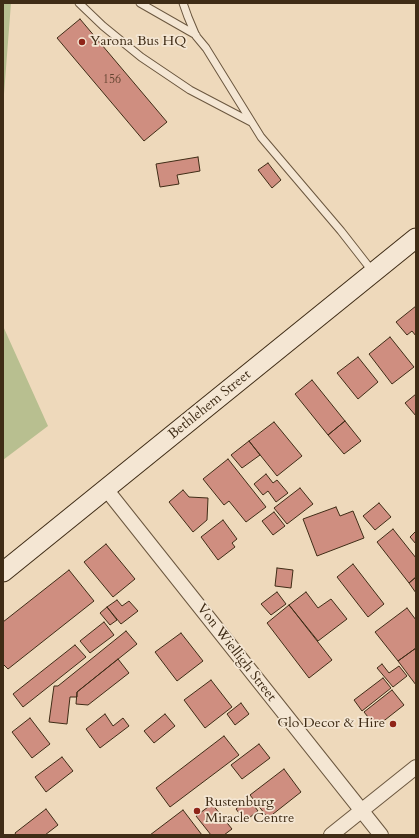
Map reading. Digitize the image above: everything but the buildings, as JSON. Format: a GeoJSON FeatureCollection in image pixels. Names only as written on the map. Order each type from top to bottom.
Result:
{"type":"FeatureCollection","features":[{"type":"Feature","properties":{"kind":"main road","name":"Bethlehem Street"},"geometry":{"type":"LineString","coordinates":[[3,572],[416,238]]}},
{"type":"Feature","properties":{"kind":"street","name":"Von Wielligh Street"},"geometry":{"type":"LineString","coordinates":[[106,489],[381,835]]}},
{"type":"Feature","properties":{"kind":"street"},"geometry":{"type":"LineString","coordinates":[[331,835],[416,767]]}},
{"type":"Feature","properties":{"kind":"lane"},"geometry":{"type":"LineString","coordinates":[[79,3],[103,26],[141,57],[190,90],[251,122]]}},
{"type":"Feature","properties":{"kind":"lane"},"geometry":{"type":"LineString","coordinates":[[140,3],[196,36]]}},
{"type":"Feature","properties":{"kind":"lane"},"geometry":{"type":"LineString","coordinates":[[183,3],[196,36],[206,48],[261,137],[373,272]]}},
{"type":"Feature","properties":{"kind":"green space"},"geometry":{"type":"Polygon","coordinates":[[[3,3],[11,3],[3,107],[3,3]]]}},
{"type":"Feature","properties":{"kind":"green space"},"geometry":{"type":"Polygon","coordinates":[[[3,326],[48,426],[3,460],[3,326]]]}},
{"type":"Feature","properties":{"kind":"place","name":"Yarona Bus HQ"},"geometry":{"type":"Point","coordinates":[82,42]}},
{"type":"Feature","properties":{"kind":"place","name":"Glo Decor & Hire"},"geometry":{"type":"Point","coordinates":[393,724]}},
{"type":"Feature","properties":{"kind":"place","name":"Rustenburg Miracle Centre"},"geometry":{"type":"Point","coordinates":[197,811]}}]}
